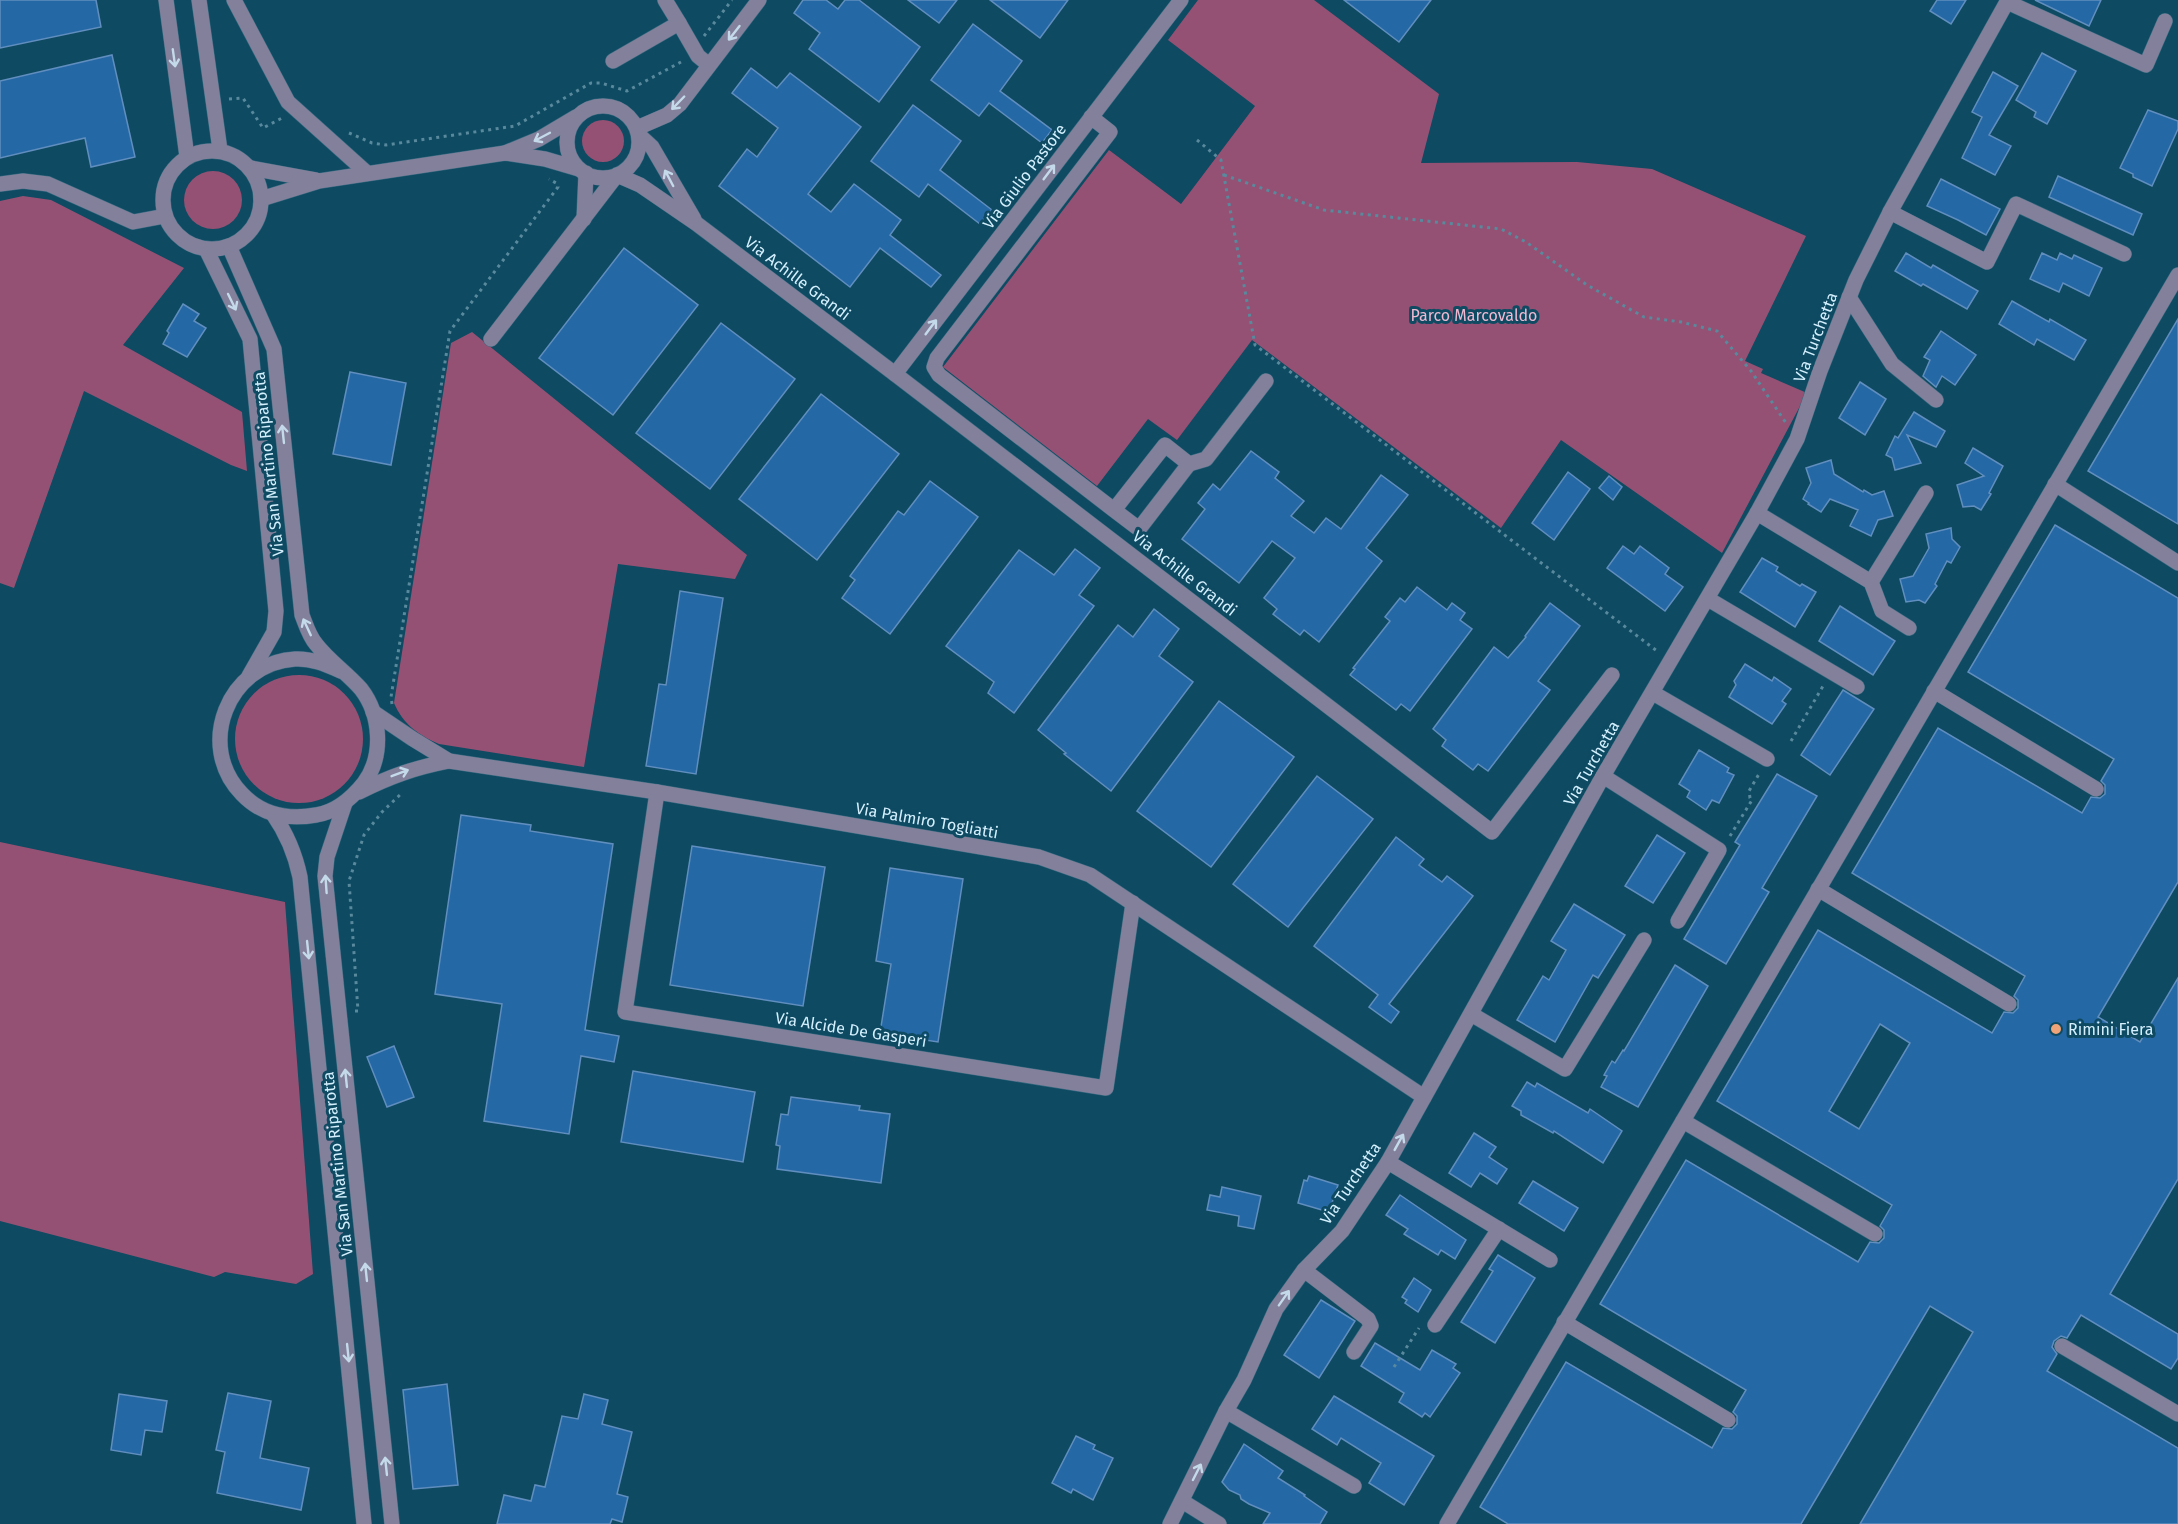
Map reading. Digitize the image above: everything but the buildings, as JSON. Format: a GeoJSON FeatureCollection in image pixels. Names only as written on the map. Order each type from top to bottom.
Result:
{"type":"FeatureCollection","features":[{"type":"Feature","properties":{"kind":"street"},"geometry":{"type":"LineString","coordinates":[[166,0],[187,157]]}},
{"type":"Feature","properties":{"kind":"street"},"geometry":{"type":"LineString","coordinates":[[199,0],[220,150]]}},
{"type":"Feature","properties":{"kind":"street"},"geometry":{"type":"LineString","coordinates":[[234,0],[288,102],[368,174]]}},
{"type":"Feature","properties":{"kind":"street"},"geometry":{"type":"LineString","coordinates":[[665,0],[698,56],[709,65]]}},
{"type":"Feature","properties":{"kind":"street"},"geometry":{"type":"LineString","coordinates":[[491,339],[617,175],[632,163],[637,154],[638,131],[667,115],[680,104],[759,0]]}},
{"type":"Feature","properties":{"kind":"street"},"geometry":{"type":"LineString","coordinates":[[2008,1],[2146,65],[2165,21]]}},
{"type":"Feature","properties":{"kind":"street","name":"Via Turchetta"},"geometry":{"type":"LineString","coordinates":[[1170,1524],[1226,1411],[1244,1380],[1276,1309],[1304,1270],[1342,1231],[1388,1162],[1603,776],[1757,513],[1797,439],[1849,297],[1890,212],[2008,1]]}},
{"type":"Feature","properties":{"kind":"street","name":"Via Giulio Pastore"},"geometry":{"type":"LineString","coordinates":[[895,374],[1091,117],[1172,3]]}},
{"type":"Feature","properties":{"kind":"street"},"geometry":{"type":"LineString","coordinates":[[613,61],[679,23]]}},
{"type":"Feature","properties":{"kind":"street","name":"Via Achille Grandi"},"geometry":{"type":"LineString","coordinates":[[261,199],[319,181],[506,153],[539,139],[584,111],[604,105],[624,112],[632,119],[638,131],[652,147],[697,224]]}},
{"type":"Feature","properties":{"kind":"street"},"geometry":{"type":"LineString","coordinates":[[576,117],[567,138],[572,160],[582,171],[585,219]]}},
{"type":"Feature","properties":{"kind":"street"},"geometry":{"type":"LineString","coordinates":[[1091,117],[1110,132],[937,358],[934,367],[939,375],[1139,529],[1189,464],[1206,459],[1266,381]]}},
{"type":"Feature","properties":{"kind":"street"},"geometry":{"type":"LineString","coordinates":[[207,149],[220,150],[238,157],[251,168],[259,183],[260,214],[253,228],[243,239],[230,246],[207,249],[193,246],[181,239],[171,228],[165,216],[162,199],[165,182],[174,167],[187,157],[207,149]]}},
{"type":"Feature","properties":{"kind":"street","name":"Via Achille Grandi"},"geometry":{"type":"LineString","coordinates":[[506,153],[545,159],[596,177],[607,178],[617,175],[640,185],[697,224],[1492,832],[1612,675]]}},
{"type":"Feature","properties":{"kind":"street","name":"Via Achille Grandi"},"geometry":{"type":"LineString","coordinates":[[251,168],[319,181]]}},
{"type":"Feature","properties":{"kind":"street"},"geometry":{"type":"LineString","coordinates":[[0,184],[23,181],[48,184],[133,222],[165,216]]}},
{"type":"Feature","properties":{"kind":"street"},"geometry":{"type":"LineString","coordinates":[[1890,212],[1987,262],[2016,204],[2124,254]]}},
{"type":"Feature","properties":{"kind":"street","name":"Via San Martino Riparotta"},"geometry":{"type":"LineString","coordinates":[[230,246],[274,350],[302,615],[314,643],[343,672]]}},
{"type":"Feature","properties":{"kind":"street","name":"Via San Martino Riparotta"},"geometry":{"type":"LineString","coordinates":[[207,249],[250,339],[276,611],[273,632],[249,676]]}},
{"type":"Feature","properties":{"kind":"street"},"geometry":{"type":"LineString","coordinates":[[1449,1523],[1564,1322],[2178,276]]}},
{"type":"Feature","properties":{"kind":"street"},"geometry":{"type":"LineString","coordinates":[[1849,297],[1892,364],[1936,400]]}},
{"type":"Feature","properties":{"kind":"street"},"geometry":{"type":"LineString","coordinates":[[1114,510],[1164,445],[1189,464]]}},
{"type":"Feature","properties":{"kind":"street"},"geometry":{"type":"LineString","coordinates":[[2055,484],[2178,563]]}},
{"type":"Feature","properties":{"kind":"street"},"geometry":{"type":"LineString","coordinates":[[1870,582],[1926,493]]}},
{"type":"Feature","properties":{"kind":"street"},"geometry":{"type":"LineString","coordinates":[[1757,513],[1870,582],[1882,611],[1909,628]]}},
{"type":"Feature","properties":{"kind":"street"},"geometry":{"type":"LineString","coordinates":[[1113,541],[1129,521]]}},
{"type":"Feature","properties":{"kind":"street"},"geometry":{"type":"LineString","coordinates":[[1708,599],[1857,687]]}},
{"type":"Feature","properties":{"kind":"street"},"geometry":{"type":"LineString","coordinates":[[350,799],[368,777],[376,756],[378,734],[373,712],[361,690],[343,672],[320,662],[295,659],[271,664],[249,676],[232,694],[222,716],[219,740],[221,756],[234,786],[251,803],[273,814],[297,818],[322,814],[350,799],[387,778],[413,768],[449,760]]}},
{"type":"Feature","properties":{"kind":"street"},"geometry":{"type":"LineString","coordinates":[[1934,691],[2096,789]]}},
{"type":"Feature","properties":{"kind":"street"},"geometry":{"type":"LineString","coordinates":[[1653,693],[1767,759]]}},
{"type":"Feature","properties":{"kind":"street","name":"Via Palmiro Togliatti"},"geometry":{"type":"LineString","coordinates":[[373,712],[412,739],[449,760],[657,792],[1040,857],[1090,875],[1424,1097]]}},
{"type":"Feature","properties":{"kind":"street"},"geometry":{"type":"LineString","coordinates":[[1603,776],[1719,850],[1678,921]]}},
{"type":"Feature","properties":{"kind":"street","name":"Via Alcide De Gasperi"},"geometry":{"type":"LineString","coordinates":[[657,792],[625,1012],[1106,1088],[1133,903]]}},
{"type":"Feature","properties":{"kind":"street","name":"Via San Martino Riparotta"},"geometry":{"type":"LineString","coordinates":[[350,799],[327,857],[325,876],[392,1524]]}},
{"type":"Feature","properties":{"kind":"street","name":"Via San Martino Riparotta"},"geometry":{"type":"LineString","coordinates":[[273,814],[295,854],[300,877],[364,1524]]}},
{"type":"Feature","properties":{"kind":"street"},"geometry":{"type":"LineString","coordinates":[[1818,890],[2009,1004]]}},
{"type":"Feature","properties":{"kind":"street"},"geometry":{"type":"LineString","coordinates":[[1471,1014],[1565,1069],[1644,940]]}},
{"type":"Feature","properties":{"kind":"street"},"geometry":{"type":"LineString","coordinates":[[1683,1120],[1875,1234]]}},
{"type":"Feature","properties":{"kind":"street"},"geometry":{"type":"LineString","coordinates":[[1388,1162],[1550,1260]]}},
{"type":"Feature","properties":{"kind":"street"},"geometry":{"type":"LineString","coordinates":[[1436,1324],[1498,1228]]}},
{"type":"Feature","properties":{"kind":"street"},"geometry":{"type":"LineString","coordinates":[[1304,1270],[1368,1319],[1371,1326],[1354,1352]]}},
{"type":"Feature","properties":{"kind":"street"},"geometry":{"type":"LineString","coordinates":[[1564,1322],[1728,1420]]}},
{"type":"Feature","properties":{"kind":"street"},"geometry":{"type":"LineString","coordinates":[[2062,1346],[2178,1414]]}},
{"type":"Feature","properties":{"kind":"street"},"geometry":{"type":"LineString","coordinates":[[1226,1411],[1354,1486]]}},
{"type":"Feature","properties":{"kind":"street"},"geometry":{"type":"LineString","coordinates":[[1182,1501],[1219,1524]]}},
{"type":"Feature","properties":{"kind":"path"},"geometry":{"type":"LineString","coordinates":[[700,42],[732,0]]}},
{"type":"Feature","properties":{"kind":"path"},"geometry":{"type":"LineString","coordinates":[[346,132],[372,143],[386,145],[515,126],[591,83],[601,83],[627,91],[686,59]]}},
{"type":"Feature","properties":{"kind":"path"},"geometry":{"type":"LineString","coordinates":[[243,98],[263,128],[287,115]]}},
{"type":"Feature","properties":{"kind":"path"},"geometry":{"type":"LineString","coordinates":[[1197,140],[1221,160],[1256,345],[1671,662]]}},
{"type":"Feature","properties":{"kind":"path"},"geometry":{"type":"LineString","coordinates":[[1224,174],[1324,210],[1501,229],[1527,242],[1587,285],[1644,317],[1681,322],[1718,331],[1751,371],[1797,439]]}},
{"type":"Feature","properties":{"kind":"path"},"geometry":{"type":"LineString","coordinates":[[393,705],[391,698],[450,331],[558,187],[550,179],[541,177]]}},
{"type":"Feature","properties":{"kind":"path"},"geometry":{"type":"LineString","coordinates":[[1791,741],[1825,684],[1819,676],[1822,666]]}},
{"type":"Feature","properties":{"kind":"path"},"geometry":{"type":"LineString","coordinates":[[1730,836],[1752,800],[1749,791],[1767,759]]}},
{"type":"Feature","properties":{"kind":"path"},"geometry":{"type":"LineString","coordinates":[[347,1012],[358,1011],[350,878],[364,835],[382,812],[407,789]]}},
{"type":"Feature","properties":{"kind":"path"},"geometry":{"type":"LineString","coordinates":[[1394,1367],[1427,1316],[1436,1324]]}},
{"type":"Feature","properties":{"kind":"green space","name":"Parco Marcovaldo"},"geometry":{"type":"Polygon","coordinates":[[[1198,0],[1314,0],[1439,94],[1421,163],[1577,162],[1652,169],[1806,236],[1745,361],[1763,369],[1761,373],[1807,393],[1722,553],[1561,440],[1501,528],[1252,340],[1177,440],[1148,419],[1097,486],[943,367],[1109,150],[1181,204],[1255,106],[1168,40],[1198,0]]]}},
{"type":"Feature","properties":{"kind":"green space"},"geometry":{"type":"Polygon","coordinates":[[[603,120],[611,121],[618,126],[623,133],[623,149],[618,156],[611,161],[603,162],[595,161],[588,156],[583,149],[582,141],[583,133],[588,126],[595,121],[603,120]]]}},
{"type":"Feature","properties":{"kind":"green space"},"geometry":{"type":"Polygon","coordinates":[[[213,171],[224,173],[237,184],[242,200],[240,211],[229,224],[213,229],[202,227],[189,216],[184,200],[186,189],[197,176],[213,171]]]}},
{"type":"Feature","properties":{"kind":"green space"},"geometry":{"type":"Polygon","coordinates":[[[23,196],[51,200],[184,268],[123,345],[242,412],[247,471],[84,391],[14,588],[0,583],[0,201],[23,196]]]}},
{"type":"Feature","properties":{"kind":"green space"},"geometry":{"type":"Polygon","coordinates":[[[472,332],[747,555],[735,579],[618,564],[584,767],[439,744],[412,728],[394,703],[451,343],[472,332]]]}},
{"type":"Feature","properties":{"kind":"green space"},"geometry":{"type":"Polygon","coordinates":[[[299,675],[323,680],[344,694],[358,715],[363,739],[358,763],[344,784],[323,798],[299,803],[275,798],[254,784],[240,763],[235,739],[240,715],[254,694],[275,680],[299,675]]]}},
{"type":"Feature","properties":{"kind":"green space"},"geometry":{"type":"Polygon","coordinates":[[[0,842],[285,902],[313,1274],[296,1284],[225,1272],[214,1277],[0,1221],[0,842]]]}},
{"type":"Feature","properties":{"kind":"place","name":"Rimini Fiera"},"geometry":{"type":"Point","coordinates":[2056,1029]}}]}
